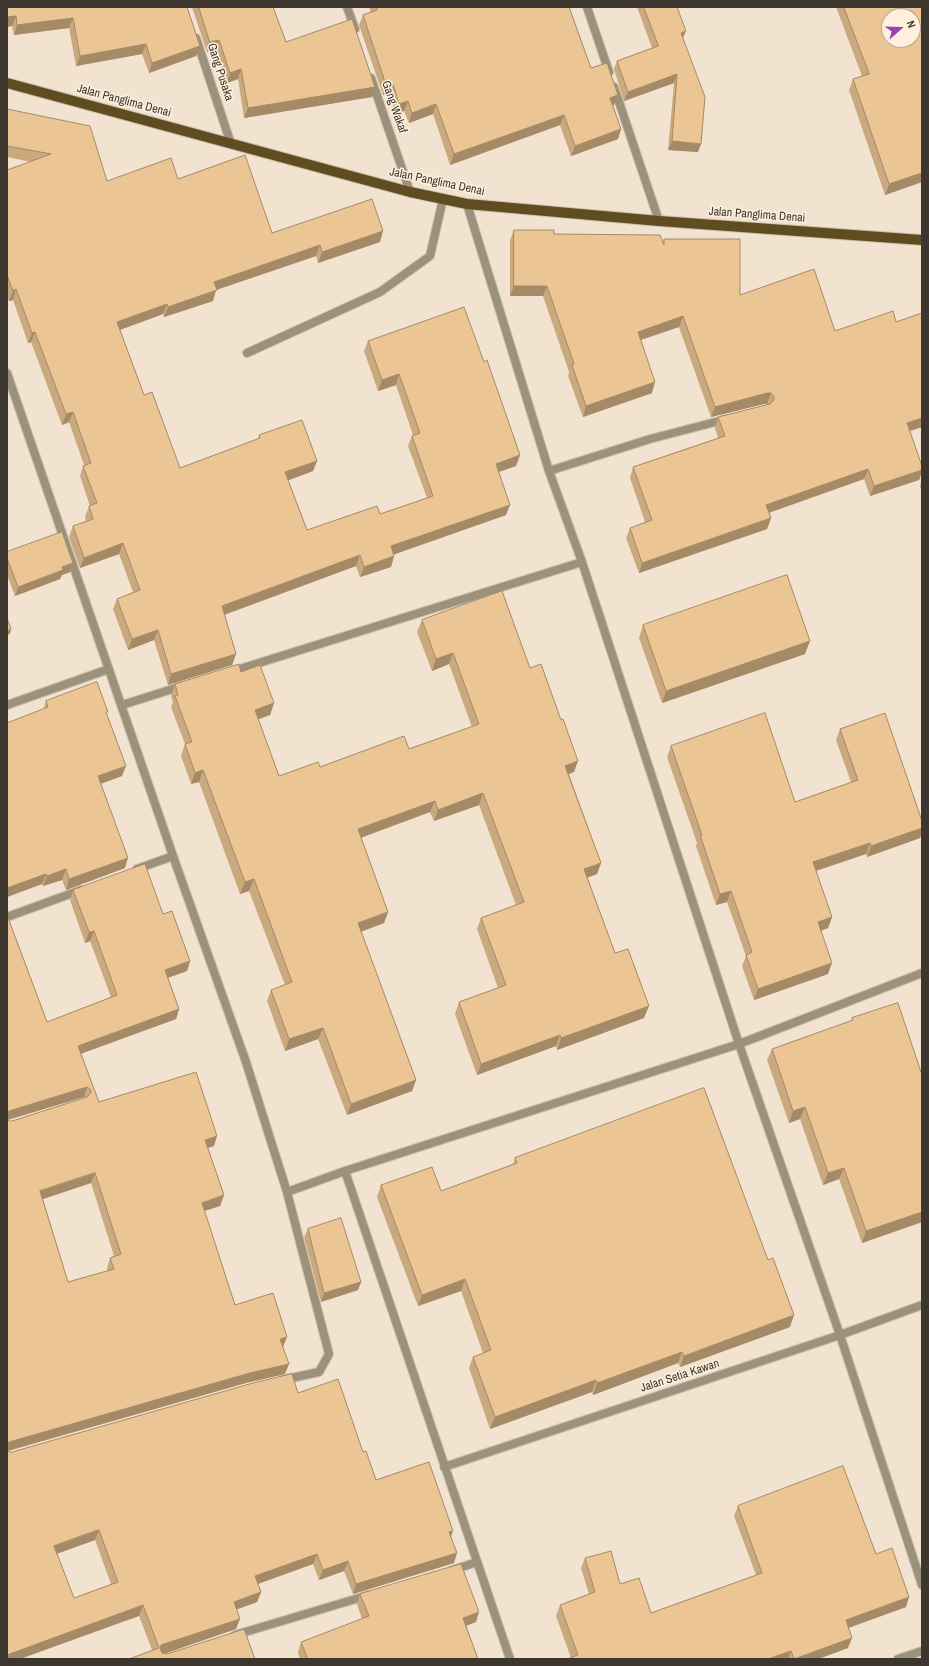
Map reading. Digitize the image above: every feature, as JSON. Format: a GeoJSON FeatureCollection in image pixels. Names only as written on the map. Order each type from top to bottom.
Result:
{"type":"FeatureCollection","features":[{"type":"Feature","properties":{"kind":"main road","name":"Jalan Panglima Denai"},"geometry":{"type":"LineString","coordinates":[[7,83],[410,192],[467,204],[659,221],[922,240]]}},
{"type":"Feature","properties":{"kind":"street"},"geometry":{"type":"LineString","coordinates":[[348,7],[358,37]]}},
{"type":"Feature","properties":{"kind":"street"},"geometry":{"type":"LineString","coordinates":[[587,7],[659,221]]}},
{"type":"Feature","properties":{"kind":"street","name":"Gang Pusaka"},"geometry":{"type":"LineString","coordinates":[[194,30],[231,144]]}},
{"type":"Feature","properties":{"kind":"street","name":"Gang Wakaf"},"geometry":{"type":"LineString","coordinates":[[367,66],[410,192]]}},
{"type":"Feature","properties":{"kind":"street"},"geometry":{"type":"LineString","coordinates":[[247,353],[380,292],[430,256],[443,199]]}},
{"type":"Feature","properties":{"kind":"street"},"geometry":{"type":"LineString","coordinates":[[467,204],[550,471],[582,562],[739,1044],[840,1335],[922,1586]]}},
{"type":"Feature","properties":{"kind":"street"},"geometry":{"type":"LineString","coordinates":[[7,373],[110,669],[173,856],[246,1062],[287,1192],[329,1354],[319,1372],[271,1383]]}},
{"type":"Feature","properties":{"kind":"street"},"geometry":{"type":"LineString","coordinates":[[550,471],[650,439],[734,417]]}},
{"type":"Feature","properties":{"kind":"street"},"geometry":{"type":"LineString","coordinates":[[220,674],[582,562]]}},
{"type":"Feature","properties":{"kind":"street"},"geometry":{"type":"LineString","coordinates":[[7,705],[110,669]]}},
{"type":"Feature","properties":{"kind":"street"},"geometry":{"type":"LineString","coordinates":[[122,705],[190,684]]}},
{"type":"Feature","properties":{"kind":"street"},"geometry":{"type":"LineString","coordinates":[[130,872],[173,856]]}},
{"type":"Feature","properties":{"kind":"street"},"geometry":{"type":"LineString","coordinates":[[7,917],[86,888]]}},
{"type":"Feature","properties":{"kind":"street"},"geometry":{"type":"LineString","coordinates":[[287,1192],[344,1171],[739,1044],[922,973]]}},
{"type":"Feature","properties":{"kind":"street"},"geometry":{"type":"LineString","coordinates":[[344,1171],[510,1659]]}},
{"type":"Feature","properties":{"kind":"street","name":"Jalan Setia Kawan"},"geometry":{"type":"LineString","coordinates":[[444,1467],[840,1335],[922,1305]]}},
{"type":"Feature","properties":{"kind":"street"},"geometry":{"type":"LineString","coordinates":[[447,1571],[477,1562]]}},
{"type":"Feature","properties":{"kind":"street"},"geometry":{"type":"LineString","coordinates":[[228,1637],[379,1592]]}},
{"type":"Feature","properties":{"kind":"street"},"geometry":{"type":"LineString","coordinates":[[898,1659],[922,1651]]}},
{"type":"Feature","properties":{"kind":"building"},"geometry":{"type":"Polygon","coordinates":[[[7,7],[187,7],[200,46],[152,63],[146,44],[80,56],[73,18],[17,25],[16,16],[7,17],[7,7]]]}},
{"type":"Feature","properties":{"kind":"building"},"geometry":{"type":"Polygon","coordinates":[[[199,7],[273,7],[286,42],[352,19],[375,87],[248,108],[241,69],[230,73],[219,40],[210,42],[199,7]]]}},
{"type":"Feature","properties":{"kind":"building"},"geometry":{"type":"Polygon","coordinates":[[[376,7],[569,7],[591,68],[607,63],[618,95],[610,98],[621,129],[575,146],[564,115],[454,154],[436,104],[412,113],[408,101],[399,104],[393,84],[386,85],[363,15],[377,10],[376,7]]]}},
{"type":"Feature","properties":{"kind":"building"},"geometry":{"type":"Polygon","coordinates":[[[644,7],[677,7],[686,31],[681,33],[705,97],[701,144],[672,141],[677,74],[628,92],[617,61],[658,46],[644,7]]]}},
{"type":"Feature","properties":{"kind":"building"},"geometry":{"type":"Polygon","coordinates":[[[844,7],[922,7],[922,173],[889,184],[853,79],[869,74],[844,7]]]}},
{"type":"Feature","properties":{"kind":"building"},"geometry":{"type":"Polygon","coordinates":[[[7,109],[90,126],[107,181],[171,158],[178,179],[245,155],[272,233],[372,199],[383,231],[322,252],[320,245],[214,282],[217,290],[168,307],[167,304],[117,322],[144,395],[152,392],[180,468],[260,438],[259,435],[302,420],[317,461],[285,472],[307,530],[377,506],[380,514],[433,496],[412,436],[420,433],[399,374],[382,380],[368,341],[464,307],[484,362],[487,360],[520,455],[496,464],[510,505],[391,546],[394,556],[364,567],[360,555],[222,606],[236,654],[171,674],[158,630],[132,639],[117,599],[140,590],[123,543],[84,558],[73,526],[93,519],[89,506],[97,503],[83,466],[91,463],[73,412],[66,414],[35,332],[32,333],[16,289],[13,291],[7,275],[7,170],[51,154],[7,146],[7,109]]]}},
{"type":"Feature","properties":{"kind":"building"},"geometry":{"type":"Polygon","coordinates":[[[514,230],[554,230],[554,234],[660,235],[664,245],[664,239],[740,239],[740,295],[814,269],[835,331],[893,311],[896,322],[922,313],[922,418],[907,423],[922,466],[922,470],[874,486],[868,469],[766,505],[771,518],[642,563],[630,528],[652,520],[633,467],[725,436],[718,417],[770,404],[774,400],[774,397],[771,393],[767,393],[715,407],[683,316],[638,332],[655,382],[586,406],[572,365],[574,364],[547,286],[514,286],[514,230]]]}},
{"type":"Feature","properties":{"kind":"building"},"geometry":{"type":"Polygon","coordinates":[[[62,532],[73,563],[62,567],[63,570],[18,587],[7,558],[7,552],[62,532]]]}},
{"type":"Feature","properties":{"kind":"building"},"geometry":{"type":"Polygon","coordinates":[[[787,575],[810,641],[666,691],[643,625],[787,575]]]}},
{"type":"Feature","properties":{"kind":"building"},"geometry":{"type":"Polygon","coordinates":[[[502,591],[530,668],[541,664],[561,720],[563,719],[578,761],[565,766],[601,863],[584,869],[615,953],[628,949],[649,1006],[561,1038],[560,1035],[481,1064],[459,1002],[506,985],[481,918],[524,902],[483,793],[438,810],[435,801],[358,829],[388,912],[358,923],[416,1080],[351,1104],[323,1028],[289,1039],[271,990],[292,982],[254,879],[245,882],[203,770],[195,773],[185,744],[192,742],[175,696],[178,695],[175,684],[239,664],[241,672],[260,665],[274,703],[255,710],[279,776],[318,762],[320,767],[404,736],[409,749],[479,724],[453,653],[436,659],[422,620],[502,591]]]}},
{"type":"Feature","properties":{"kind":"building"},"geometry":{"type":"Polygon","coordinates":[[[7,618],[11,629],[7,631],[7,618]]]}},
{"type":"Feature","properties":{"kind":"building"},"geometry":{"type":"Polygon","coordinates":[[[97,682],[108,712],[106,712],[126,766],[98,776],[128,858],[69,879],[66,869],[47,876],[46,874],[7,888],[7,723],[48,707],[46,701],[97,682]]]}},
{"type":"Feature","properties":{"kind":"building"},"geometry":{"type":"Polygon","coordinates":[[[765,713],[795,802],[858,780],[840,729],[885,713],[922,821],[922,828],[871,846],[870,843],[813,862],[832,917],[818,922],[832,963],[758,989],[746,955],[752,952],[731,891],[720,894],[700,835],[702,835],[671,746],[765,713]]]}},
{"type":"Feature","properties":{"kind":"building"},"geometry":{"type":"Polygon","coordinates":[[[145,864],[163,914],[172,911],[190,961],[165,970],[179,1009],[78,1046],[99,1102],[196,1072],[217,1136],[205,1140],[224,1195],[202,1203],[235,1305],[273,1293],[287,1337],[280,1339],[289,1364],[250,1373],[9,1442],[7,1444],[7,1119],[12,1121],[87,1097],[91,1093],[91,1090],[87,1087],[9,1111],[7,1113],[7,915],[47,1022],[117,995],[94,931],[89,932],[73,890],[145,864]],[[95,1173],[40,1191],[68,1282],[114,1269],[110,1258],[121,1254],[95,1173]]]}},
{"type":"Feature","properties":{"kind":"building"},"geometry":{"type":"Polygon","coordinates":[[[898,1003],[921,1072],[922,1071],[922,1212],[866,1231],[844,1168],[828,1173],[805,1107],[793,1111],[772,1049],[853,1020],[852,1018],[898,1003]]]}},
{"type":"Feature","properties":{"kind":"building"},"geometry":{"type":"Polygon","coordinates":[[[704,1088],[768,1260],[773,1258],[794,1315],[684,1356],[682,1352],[597,1383],[596,1380],[495,1417],[473,1357],[491,1350],[465,1279],[422,1295],[381,1185],[432,1167],[441,1191],[517,1163],[515,1158],[704,1088]]]}},
{"type":"Feature","properties":{"kind":"building"},"geometry":{"type":"Polygon","coordinates":[[[341,1218],[361,1282],[324,1293],[308,1229],[341,1218]]]}},
{"type":"Feature","properties":{"kind":"building"},"geometry":{"type":"Polygon","coordinates":[[[292,1374],[298,1393],[338,1379],[363,1452],[366,1451],[376,1480],[429,1462],[453,1531],[449,1532],[457,1553],[356,1584],[348,1561],[323,1570],[317,1554],[255,1576],[261,1592],[234,1602],[240,1619],[161,1645],[160,1648],[162,1653],[167,1654],[244,1629],[255,1659],[129,1659],[159,1648],[143,1605],[7,1655],[7,1450],[12,1452],[253,1383],[292,1374]],[[99,1530],[54,1546],[74,1598],[118,1582],[99,1530]]]}},
{"type":"Feature","properties":{"kind":"building"},"geometry":{"type":"Polygon","coordinates":[[[843,1466],[876,1554],[892,1548],[909,1597],[846,1620],[852,1638],[794,1659],[791,1651],[768,1659],[567,1659],[578,1655],[560,1605],[595,1592],[585,1558],[611,1551],[620,1584],[639,1578],[651,1613],[762,1573],[738,1506],[843,1466]]]}},
{"type":"Feature","properties":{"kind":"building"},"geometry":{"type":"Polygon","coordinates":[[[461,1564],[479,1612],[463,1618],[478,1659],[308,1659],[301,1642],[369,1616],[360,1594],[461,1564]]]}}]}
